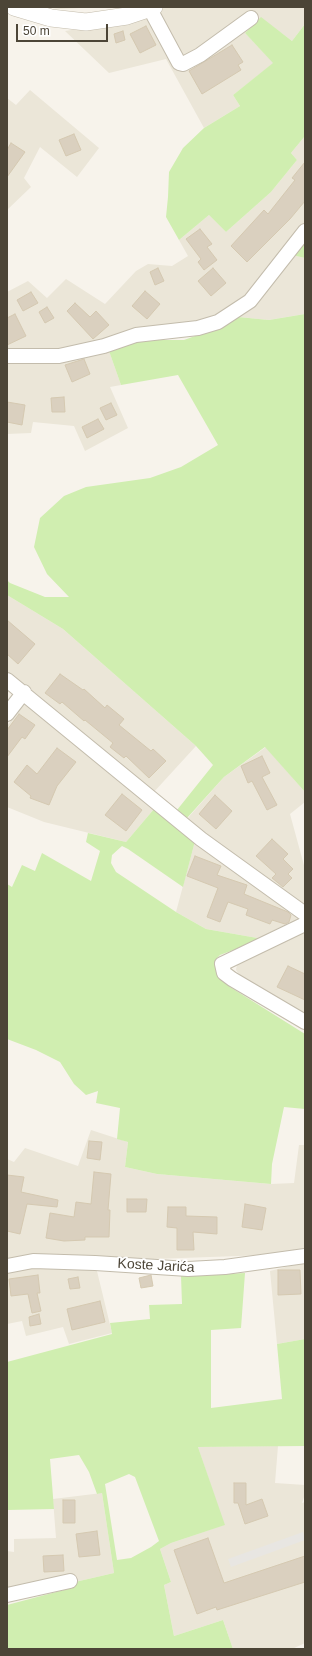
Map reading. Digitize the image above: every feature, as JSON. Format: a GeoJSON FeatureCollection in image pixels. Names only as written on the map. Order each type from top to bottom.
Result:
{"type":"FeatureCollection","features":[{"type":"Feature","properties":{"kind":"street"},"geometry":{"type":"LineString","coordinates":[[14,7],[51,18],[86,22],[127,16],[148,9],[179,63],[183,64],[200,55],[251,18]]}},
{"type":"Feature","properties":{"kind":"street"},"geometry":{"type":"LineString","coordinates":[[7,356],[59,356],[104,346],[136,335],[198,328],[218,322],[250,301],[305,230]]}},
{"type":"Feature","properties":{"kind":"street"},"geometry":{"type":"LineString","coordinates":[[7,680],[24,692],[189,829],[305,914]]}},
{"type":"Feature","properties":{"kind":"street"},"geometry":{"type":"LineString","coordinates":[[7,714],[24,692]]}},
{"type":"Feature","properties":{"kind":"street"},"geometry":{"type":"LineString","coordinates":[[305,924],[222,964],[224,973],[232,979],[305,1022]]}},
{"type":"Feature","properties":{"kind":"street","name":"Koste Jarića"},"geometry":{"type":"LineString","coordinates":[[7,1266],[32,1262],[95,1263],[188,1269],[225,1268],[305,1256]]}},
{"type":"Feature","properties":{"kind":"street"},"geometry":{"type":"LineString","coordinates":[[7,1595],[70,1581]]}},
{"type":"Feature","properties":{"kind":"shaded area"},"geometry":{"type":"Polygon","coordinates":[[[45,7],[102,7],[59,9],[45,7]]]}},
{"type":"Feature","properties":{"kind":"shaded area"},"geometry":{"type":"Polygon","coordinates":[[[159,7],[305,7],[305,24],[292,41],[261,18],[245,33],[274,63],[233,95],[240,106],[204,128],[166,59],[109,73],[65,31],[122,22],[159,7]]]}},
{"type":"Feature","properties":{"kind":"shaded area"},"geometry":{"type":"Polygon","coordinates":[[[30,90],[99,148],[77,177],[40,147],[24,178],[31,187],[7,210],[7,98],[16,105],[30,90]]]}},
{"type":"Feature","properties":{"kind":"shaded area"},"geometry":{"type":"Polygon","coordinates":[[[305,136],[305,223],[246,298],[209,320],[107,339],[61,351],[7,352],[7,292],[28,281],[47,298],[66,279],[105,304],[136,271],[148,264],[172,266],[188,256],[179,240],[209,215],[226,232],[271,192],[297,160],[291,153],[305,136]]]}},
{"type":"Feature","properties":{"kind":"shaded area"},"geometry":{"type":"Polygon","coordinates":[[[292,255],[305,258],[305,314],[269,320],[238,317],[266,292],[292,255]]]}},
{"type":"Feature","properties":{"kind":"shaded area"},"geometry":{"type":"Polygon","coordinates":[[[109,351],[121,385],[110,387],[128,428],[85,451],[74,426],[33,422],[31,433],[7,434],[7,362],[30,364],[59,363],[109,351]]]}},
{"type":"Feature","properties":{"kind":"shaded area"},"geometry":{"type":"Polygon","coordinates":[[[7,595],[63,629],[196,746],[153,793],[7,674],[7,595]]]}},
{"type":"Feature","properties":{"kind":"shaded area"},"geometry":{"type":"Polygon","coordinates":[[[25,703],[154,809],[126,842],[44,822],[7,807],[7,726],[25,703]]]}},
{"type":"Feature","properties":{"kind":"shaded area"},"geometry":{"type":"Polygon","coordinates":[[[266,747],[305,792],[305,802],[290,814],[305,869],[305,908],[187,819],[224,777],[266,747]]]}},
{"type":"Feature","properties":{"kind":"shaded area"},"geometry":{"type":"Polygon","coordinates":[[[195,841],[303,918],[263,939],[206,929],[176,912],[195,841]]]}},
{"type":"Feature","properties":{"kind":"shaded area"},"geometry":{"type":"Polygon","coordinates":[[[305,930],[305,1014],[242,979],[236,970],[237,964],[305,930]]]}},
{"type":"Feature","properties":{"kind":"shaded area"},"geometry":{"type":"Polygon","coordinates":[[[91,1130],[128,1142],[125,1167],[157,1174],[271,1184],[294,1183],[299,1145],[305,1145],[305,1248],[267,1255],[153,1259],[26,1258],[7,1261],[7,1159],[14,1162],[25,1148],[78,1166],[91,1130]]]}},
{"type":"Feature","properties":{"kind":"shaded area"},"geometry":{"type":"Polygon","coordinates":[[[305,1262],[305,1339],[277,1344],[270,1271],[305,1262]]]}},
{"type":"Feature","properties":{"kind":"shaded area"},"geometry":{"type":"Polygon","coordinates":[[[33,1267],[96,1267],[112,1333],[69,1344],[63,1327],[26,1336],[22,1321],[7,1324],[7,1271],[33,1267]]]}},
{"type":"Feature","properties":{"kind":"shaded area"},"geometry":{"type":"Polygon","coordinates":[[[278,1446],[275,1483],[305,1485],[305,1494],[302,1503],[305,1502],[305,1643],[292,1649],[233,1649],[223,1620],[174,1636],[164,1585],[171,1582],[160,1549],[171,1543],[224,1525],[198,1447],[278,1446]]]}},
{"type":"Feature","properties":{"kind":"shaded area"},"geometry":{"type":"Polygon","coordinates":[[[102,1493],[114,1573],[75,1582],[7,1591],[7,1551],[14,1552],[14,1539],[56,1538],[53,1499],[102,1493]]]}},
{"type":"Feature","properties":{"kind":"shaded area"},"geometry":{"type":"Polygon","coordinates":[[[303,1532],[305,1540],[231,1567],[228,1559],[303,1532]]]}},
{"type":"Feature","properties":{"kind":"green space"},"geometry":{"type":"Polygon","coordinates":[[[261,17],[292,41],[305,24],[305,136],[291,153],[297,160],[271,192],[226,232],[209,215],[179,240],[166,217],[169,172],[183,148],[204,128],[240,106],[233,95],[273,63],[245,33],[261,17]]]}},
{"type":"Feature","properties":{"kind":"green space"},"geometry":{"type":"Polygon","coordinates":[[[305,238],[305,258],[292,255],[305,238]]]}},
{"type":"Feature","properties":{"kind":"green space"},"geometry":{"type":"Polygon","coordinates":[[[305,314],[305,792],[265,747],[224,777],[187,818],[177,810],[213,765],[196,746],[63,629],[7,595],[7,580],[10,583],[45,597],[69,597],[47,574],[34,547],[40,518],[64,496],[86,487],[150,478],[181,467],[218,445],[178,375],[121,385],[109,351],[129,340],[184,340],[206,332],[238,317],[269,320],[305,314]]]}},
{"type":"Feature","properties":{"kind":"green space"},"geometry":{"type":"Polygon","coordinates":[[[154,809],[195,841],[183,887],[122,846],[112,855],[111,863],[116,872],[176,912],[206,929],[263,939],[220,955],[215,960],[220,973],[230,987],[305,1034],[305,1109],[284,1107],[272,1164],[271,1184],[157,1174],[125,1167],[128,1142],[117,1139],[120,1108],[96,1103],[98,1091],[86,1095],[74,1084],[60,1062],[36,1050],[7,1039],[7,884],[12,887],[22,865],[35,871],[42,853],[91,881],[100,851],[86,842],[88,833],[126,842],[154,809]]]}},
{"type":"Feature","properties":{"kind":"green space"},"geometry":{"type":"Polygon","coordinates":[[[245,1273],[241,1328],[211,1330],[211,1408],[282,1399],[277,1344],[305,1339],[305,1446],[198,1447],[225,1525],[171,1543],[160,1549],[171,1582],[164,1585],[174,1636],[223,1620],[233,1649],[7,1649],[7,1605],[75,1587],[75,1582],[114,1573],[102,1493],[97,1494],[89,1472],[79,1455],[50,1459],[54,1509],[7,1510],[7,1362],[112,1334],[110,1323],[150,1319],[149,1305],[182,1304],[181,1276],[245,1273]],[[129,1474],[105,1484],[117,1560],[131,1558],[159,1541],[135,1477],[129,1474]]]}},
{"type":"Feature","properties":{"kind":"building"},"geometry":{"type":"Polygon","coordinates":[[[146,26],[156,45],[140,53],[130,34],[146,26]]]}},
{"type":"Feature","properties":{"kind":"building"},"geometry":{"type":"Polygon","coordinates":[[[123,31],[125,40],[116,43],[114,34],[123,31]]]}},
{"type":"Feature","properties":{"kind":"building"},"geometry":{"type":"Polygon","coordinates":[[[232,45],[243,62],[238,65],[241,70],[202,94],[189,71],[232,45]]]}},
{"type":"Feature","properties":{"kind":"building"},"geometry":{"type":"Polygon","coordinates":[[[74,134],[81,150],[66,156],[59,140],[74,134]]]}},
{"type":"Feature","properties":{"kind":"building"},"geometry":{"type":"Polygon","coordinates":[[[11,143],[25,152],[7,177],[7,150],[11,143]]]}},
{"type":"Feature","properties":{"kind":"building"},"geometry":{"type":"Polygon","coordinates":[[[305,162],[305,201],[290,219],[247,262],[231,246],[264,210],[268,214],[295,180],[292,178],[305,162]]]}},
{"type":"Feature","properties":{"kind":"building"},"geometry":{"type":"Polygon","coordinates":[[[200,229],[212,244],[207,247],[217,260],[204,270],[198,262],[201,259],[186,239],[200,229]]]}},
{"type":"Feature","properties":{"kind":"building"},"geometry":{"type":"Polygon","coordinates":[[[158,268],[164,281],[155,285],[150,272],[158,268]]]}},
{"type":"Feature","properties":{"kind":"building"},"geometry":{"type":"Polygon","coordinates":[[[213,268],[226,283],[211,296],[198,281],[213,268]]]}},
{"type":"Feature","properties":{"kind":"building"},"geometry":{"type":"Polygon","coordinates":[[[145,291],[160,304],[147,319],[132,306],[145,291]]]}},
{"type":"Feature","properties":{"kind":"building"},"geometry":{"type":"Polygon","coordinates":[[[31,292],[38,303],[23,311],[17,300],[31,292]]]}},
{"type":"Feature","properties":{"kind":"building"},"geometry":{"type":"Polygon","coordinates":[[[75,303],[90,317],[96,311],[109,325],[93,339],[67,311],[75,303]]]}},
{"type":"Feature","properties":{"kind":"building"},"geometry":{"type":"Polygon","coordinates":[[[47,307],[54,318],[45,323],[39,312],[47,307]]]}},
{"type":"Feature","properties":{"kind":"building"},"geometry":{"type":"Polygon","coordinates":[[[15,314],[26,336],[7,345],[7,318],[15,314]]]}},
{"type":"Feature","properties":{"kind":"building"},"geometry":{"type":"Polygon","coordinates":[[[84,359],[90,374],[72,382],[65,365],[84,359]]]}},
{"type":"Feature","properties":{"kind":"building"},"geometry":{"type":"Polygon","coordinates":[[[64,397],[65,412],[52,412],[51,398],[64,397]]]}},
{"type":"Feature","properties":{"kind":"building"},"geometry":{"type":"Polygon","coordinates":[[[7,402],[25,405],[22,425],[7,422],[7,402]]]}},
{"type":"Feature","properties":{"kind":"building"},"geometry":{"type":"Polygon","coordinates":[[[111,403],[117,415],[106,420],[100,408],[111,403]]]}},
{"type":"Feature","properties":{"kind":"building"},"geometry":{"type":"Polygon","coordinates":[[[98,419],[104,429],[87,438],[82,427],[98,419]]]}},
{"type":"Feature","properties":{"kind":"building"},"geometry":{"type":"Polygon","coordinates":[[[7,620],[35,644],[18,664],[7,654],[7,620]]]}},
{"type":"Feature","properties":{"kind":"building"},"geometry":{"type":"Polygon","coordinates":[[[60,674],[83,690],[84,689],[105,708],[107,705],[124,719],[119,725],[151,751],[153,749],[166,761],[149,778],[126,756],[124,758],[110,747],[113,743],[62,702],[60,704],[45,693],[60,674]]]}},
{"type":"Feature","properties":{"kind":"building"},"geometry":{"type":"Polygon","coordinates":[[[19,714],[35,725],[25,739],[22,737],[7,757],[7,730],[19,714]]]}},
{"type":"Feature","properties":{"kind":"building"},"geometry":{"type":"Polygon","coordinates":[[[57,748],[76,762],[57,786],[49,805],[30,798],[31,796],[14,782],[27,765],[37,774],[57,748]]]}},
{"type":"Feature","properties":{"kind":"building"},"geometry":{"type":"Polygon","coordinates":[[[262,756],[270,773],[262,777],[277,805],[267,810],[252,781],[248,783],[241,766],[262,756]]]}},
{"type":"Feature","properties":{"kind":"building"},"geometry":{"type":"Polygon","coordinates":[[[122,794],[142,810],[126,831],[105,815],[122,794]]]}},
{"type":"Feature","properties":{"kind":"building"},"geometry":{"type":"Polygon","coordinates":[[[215,795],[232,811],[216,829],[199,814],[215,795]]]}},
{"type":"Feature","properties":{"kind":"building"},"geometry":{"type":"Polygon","coordinates":[[[272,839],[288,854],[283,859],[293,869],[288,874],[292,878],[283,887],[272,878],[276,874],[256,856],[272,839]]]}},
{"type":"Feature","properties":{"kind":"building"},"geometry":{"type":"Polygon","coordinates":[[[195,856],[221,866],[217,875],[247,885],[244,894],[288,912],[291,915],[289,922],[285,924],[272,920],[270,924],[246,915],[248,909],[228,902],[220,922],[207,917],[218,888],[187,876],[195,856]]]}},
{"type":"Feature","properties":{"kind":"building"},"geometry":{"type":"Polygon","coordinates":[[[288,966],[305,974],[305,1000],[277,987],[288,966]]]}},
{"type":"Feature","properties":{"kind":"building"},"geometry":{"type":"Polygon","coordinates":[[[89,1141],[102,1142],[100,1160],[87,1158],[89,1141]]]}},
{"type":"Feature","properties":{"kind":"building"},"geometry":{"type":"Polygon","coordinates":[[[94,1172],[111,1174],[108,1210],[110,1210],[109,1237],[85,1237],[85,1240],[64,1241],[46,1238],[50,1213],[74,1217],[76,1202],[91,1204],[94,1172]]]}},
{"type":"Feature","properties":{"kind":"building"},"geometry":{"type":"Polygon","coordinates":[[[7,1175],[24,1177],[21,1192],[58,1200],[57,1207],[27,1204],[20,1234],[7,1231],[7,1175]]]}},
{"type":"Feature","properties":{"kind":"building"},"geometry":{"type":"Polygon","coordinates":[[[127,1199],[147,1199],[146,1212],[127,1212],[127,1199]]]}},
{"type":"Feature","properties":{"kind":"building"},"geometry":{"type":"Polygon","coordinates":[[[245,1204],[266,1208],[262,1230],[242,1227],[245,1204]]]}},
{"type":"Feature","properties":{"kind":"building"},"geometry":{"type":"Polygon","coordinates":[[[168,1207],[186,1207],[186,1216],[217,1217],[217,1234],[193,1232],[194,1250],[177,1250],[177,1228],[167,1227],[168,1207]]]}},
{"type":"Feature","properties":{"kind":"building"},"geometry":{"type":"Polygon","coordinates":[[[278,1270],[300,1270],[301,1294],[278,1295],[278,1270]]]}},
{"type":"Feature","properties":{"kind":"building"},"geometry":{"type":"Polygon","coordinates":[[[38,1275],[40,1293],[37,1293],[41,1311],[32,1313],[28,1294],[11,1296],[9,1279],[38,1275]]]}},
{"type":"Feature","properties":{"kind":"building"},"geometry":{"type":"Polygon","coordinates":[[[151,1275],[153,1286],[141,1288],[139,1278],[151,1275]]]}},
{"type":"Feature","properties":{"kind":"building"},"geometry":{"type":"Polygon","coordinates":[[[78,1277],[80,1288],[70,1289],[68,1279],[78,1277]]]}},
{"type":"Feature","properties":{"kind":"building"},"geometry":{"type":"Polygon","coordinates":[[[100,1301],[105,1322],[72,1330],[67,1309],[100,1301]]]}},
{"type":"Feature","properties":{"kind":"building"},"geometry":{"type":"Polygon","coordinates":[[[39,1314],[41,1324],[30,1326],[29,1317],[39,1314]]]}},
{"type":"Feature","properties":{"kind":"building"},"geometry":{"type":"Polygon","coordinates":[[[234,1483],[246,1483],[246,1505],[262,1499],[268,1516],[245,1524],[238,1503],[234,1503],[234,1483]]]}},
{"type":"Feature","properties":{"kind":"building"},"geometry":{"type":"Polygon","coordinates":[[[63,1500],[75,1500],[75,1523],[63,1523],[63,1500]]]}},
{"type":"Feature","properties":{"kind":"building"},"geometry":{"type":"Polygon","coordinates":[[[97,1531],[100,1555],[79,1557],[76,1534],[97,1531]]]}},
{"type":"Feature","properties":{"kind":"building"},"geometry":{"type":"Polygon","coordinates":[[[208,1538],[224,1583],[305,1556],[305,1582],[217,1610],[216,1607],[197,1614],[174,1550],[208,1538]]]}},
{"type":"Feature","properties":{"kind":"building"},"geometry":{"type":"Polygon","coordinates":[[[63,1555],[64,1571],[44,1572],[43,1556],[63,1555]]]}}]}
